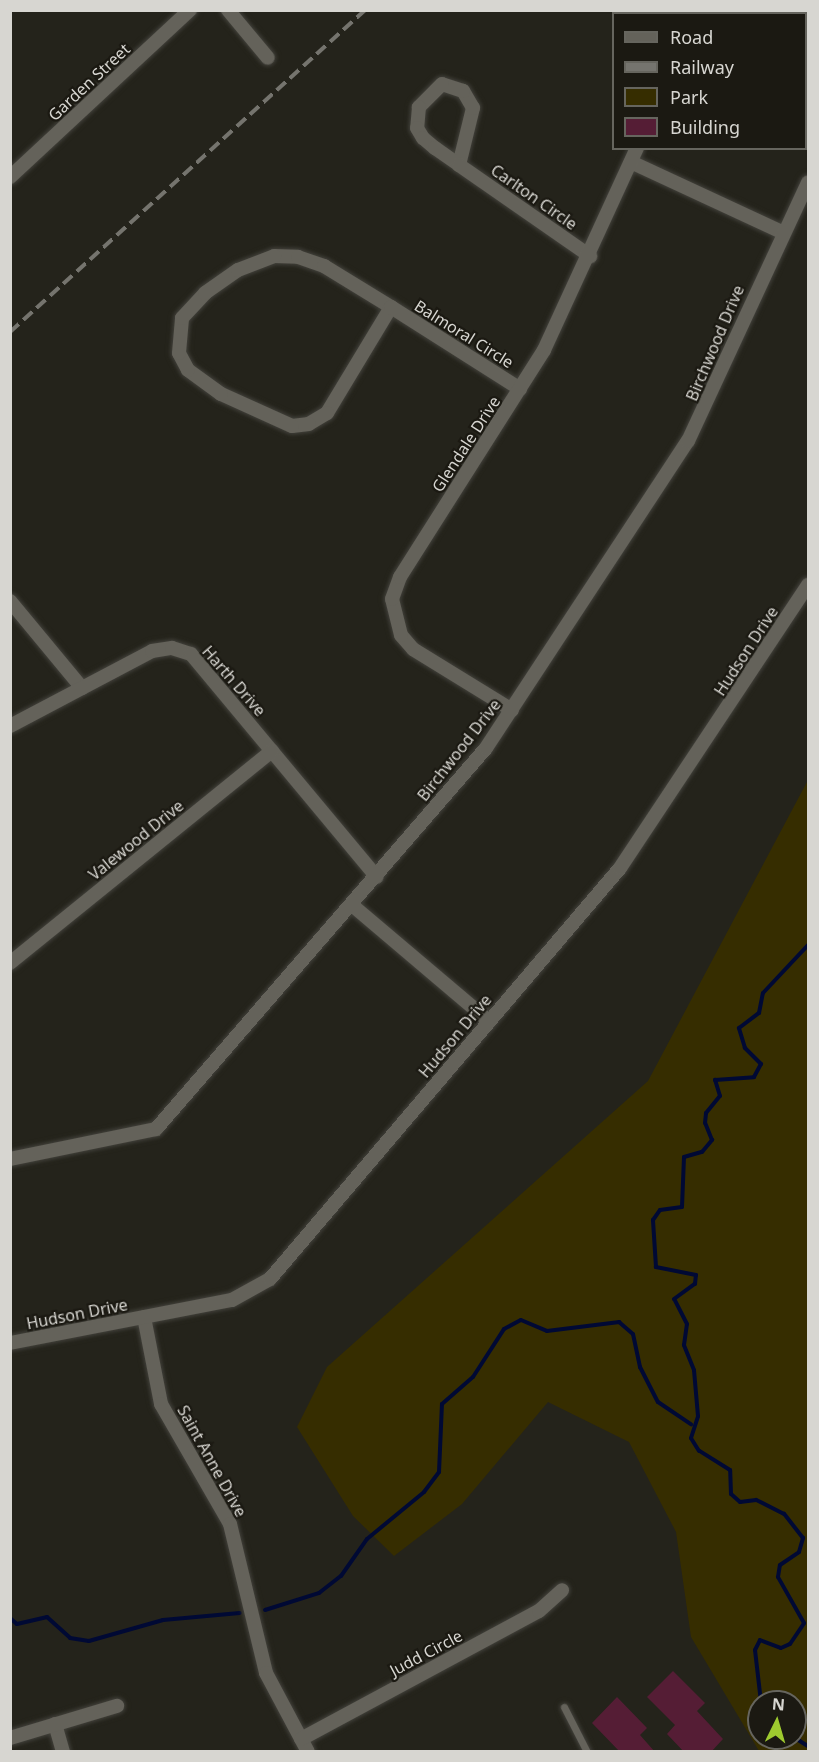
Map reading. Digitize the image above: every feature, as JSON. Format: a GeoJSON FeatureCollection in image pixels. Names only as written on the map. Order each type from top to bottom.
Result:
{"type":"FeatureCollection","features":[{"type":"Feature","properties":{"kind":"street","name":"Garden Street"},"geometry":{"type":"LineString","coordinates":[[10,177],[190,10]]}},
{"type":"Feature","properties":{"kind":"street"},"geometry":{"type":"LineString","coordinates":[[228,10],[268,58]]}},
{"type":"Feature","properties":{"kind":"street","name":"Carlton Circle"},"geometry":{"type":"LineString","coordinates":[[459,165],[473,108],[463,91],[441,84],[419,107],[417,128],[459,165],[590,256]]}},
{"type":"Feature","properties":{"kind":"street","name":"Glendale Drive"},"geometry":{"type":"LineString","coordinates":[[512,710],[413,649],[393,617],[392,599],[400,577],[520,389],[590,256],[637,150]]}},
{"type":"Feature","properties":{"kind":"street"},"geometry":{"type":"LineString","coordinates":[[631,162],[782,232]]}},
{"type":"Feature","properties":{"kind":"street","name":"Birchwood Drive"},"geometry":{"type":"LineString","coordinates":[[10,1159],[156,1129],[377,877],[512,710],[688,441],[782,232],[808,182]]}},
{"type":"Feature","properties":{"kind":"street","name":"Balmoral Circle"},"geometry":{"type":"LineString","coordinates":[[391,307],[327,412],[309,424],[292,426],[221,394],[188,370],[179,352],[183,318],[205,293],[238,270],[274,256],[298,257],[324,266],[391,307],[520,389]]}},
{"type":"Feature","properties":{"kind":"street","name":"Hudson Drive"},"geometry":{"type":"LineString","coordinates":[[10,1343],[232,1300],[270,1279],[620,868],[808,585]]}},
{"type":"Feature","properties":{"kind":"street"},"geometry":{"type":"LineString","coordinates":[[10,601],[82,688]]}},
{"type":"Feature","properties":{"kind":"street","name":"Harth Drive"},"geometry":{"type":"LineString","coordinates":[[10,726],[152,651],[172,648],[198,660],[377,877]]}},
{"type":"Feature","properties":{"kind":"street","name":"Valewood Drive"},"geometry":{"type":"LineString","coordinates":[[10,963],[268,746]]}},
{"type":"Feature","properties":{"kind":"street"},"geometry":{"type":"LineString","coordinates":[[352,905],[489,1021]]}},
{"type":"Feature","properties":{"kind":"street","name":"Saint Anne Drive"},"geometry":{"type":"LineString","coordinates":[[144,1317],[161,1404],[230,1524],[266,1673],[305,1745]]}},
{"type":"Feature","properties":{"kind":"street","name":"Judd Circle"},"geometry":{"type":"LineString","coordinates":[[305,1745],[539,1611],[562,1590]]}},
{"type":"Feature","properties":{"kind":"street"},"geometry":{"type":"LineString","coordinates":[[10,1738],[117,1706]]}},
{"type":"Feature","properties":{"kind":"street"},"geometry":{"type":"LineString","coordinates":[[56,1724],[63,1752]]}},
{"type":"Feature","properties":{"kind":"lane"},"geometry":{"type":"LineString","coordinates":[[564,1707],[587,1752]]}},
{"type":"Feature","properties":{"kind":"green space"},"geometry":{"type":"Polygon","coordinates":[[[808,780],[808,1751],[758,1750],[807,1750],[807,1690],[747,1690],[747,1731],[691,1637],[676,1532],[629,1442],[548,1402],[462,1504],[394,1556],[353,1516],[297,1427],[327,1367],[648,1081],[808,780]]]}},
{"type":"Feature","properties":{"kind":"building"},"geometry":{"type":"Polygon","coordinates":[[[673,1671],[705,1703],[697,1711],[723,1739],[711,1752],[684,1752],[667,1734],[675,1725],[647,1697],[673,1671]]]}},
{"type":"Feature","properties":{"kind":"building"},"geometry":{"type":"Polygon","coordinates":[[[617,1697],[647,1728],[640,1735],[655,1752],[620,1752],[592,1723],[617,1697]]]}},
{"type":"Feature","properties":{"kind":"waterway"},"geometry":{"type":"LineString","coordinates":[[760,1690],[755,1650],[760,1640],[781,1648],[790,1644],[804,1623],[778,1577],[780,1565],[799,1552],[803,1538],[784,1514],[756,1500],[740,1502],[731,1494],[730,1470],[699,1451],[691,1438],[698,1416],[694,1370],[684,1345],[687,1324],[674,1299],[695,1284],[696,1275],[656,1267],[653,1220],[660,1210],[682,1207],[684,1157],[702,1152],[712,1140],[705,1123],[706,1113],[720,1096],[715,1080],[754,1077],[761,1064],[745,1048],[739,1028],[759,1013],[763,993],[808,945]]}},
{"type":"Feature","properties":{"kind":"waterway"},"geometry":{"type":"LineString","coordinates":[[265,1610],[319,1593],[341,1576],[367,1539],[424,1492],[439,1472],[442,1404],[473,1377],[504,1329],[521,1320],[547,1331],[619,1322],[633,1334],[640,1367],[658,1402],[691,1424]]}},
{"type":"Feature","properties":{"kind":"waterway"},"geometry":{"type":"LineString","coordinates":[[10,1618],[17,1624],[47,1617],[70,1638],[89,1641],[163,1620],[240,1613]]}},
{"type":"Feature","properties":{"kind":"railway"},"geometry":{"type":"LineString","coordinates":[[10,332],[365,10]]}}]}
